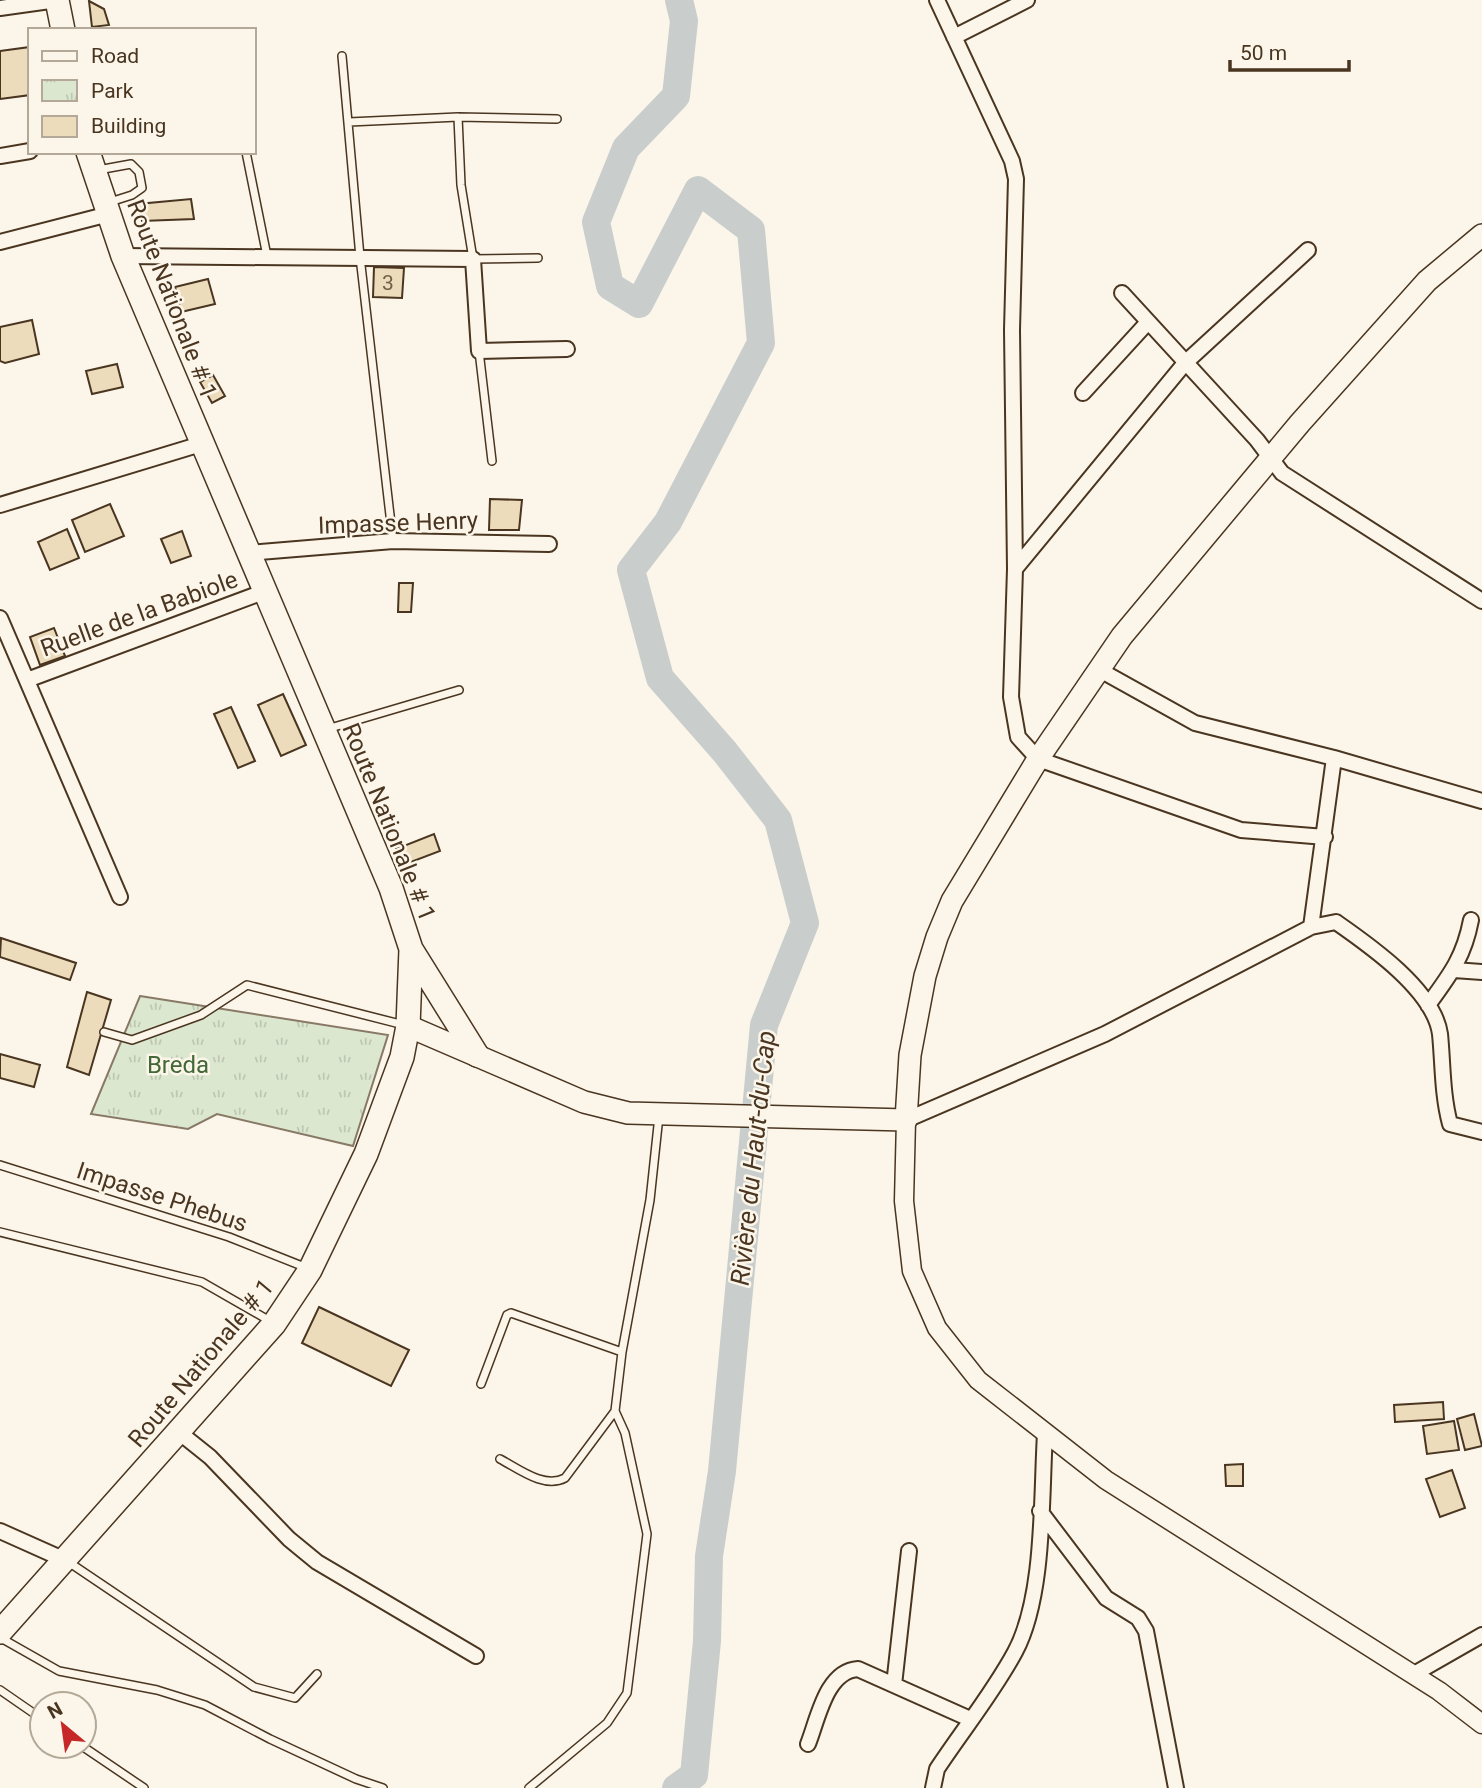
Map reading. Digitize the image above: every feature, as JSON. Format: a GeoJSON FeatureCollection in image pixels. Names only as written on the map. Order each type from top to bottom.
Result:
{"type":"FeatureCollection","features":[{"type":"Feature","properties":{"kind":"main road"},"geometry":{"type":"LineString","coordinates":[[57,0],[63,28]]}},
{"type":"Feature","properties":{"kind":"main road","name":"Route Nationale # 1"},"geometry":{"type":"LineString","coordinates":[[0,1632],[180,1433],[274,1324],[310,1270],[366,1154],[402,1057],[408,1026],[411,949],[391,888],[123,256],[92,162]]}},
{"type":"Feature","properties":{"kind":"main road"},"geometry":{"type":"LineString","coordinates":[[408,1026],[584,1102],[628,1113],[685,1112],[906,1120],[910,1055],[925,976],[937,937],[953,901],[1038,759],[1098,669],[1156,595],[1300,423],[1427,281],[1455,254],[1482,235]]}},
{"type":"Feature","properties":{"kind":"main road"},"geometry":{"type":"LineString","coordinates":[[411,949],[477,1055]]}},
{"type":"Feature","properties":{"kind":"street"},"geometry":{"type":"LineString","coordinates":[[0,8],[57,0]]}},
{"type":"Feature","properties":{"kind":"street"},"geometry":{"type":"LineString","coordinates":[[937,0],[1012,161],[1016,179],[1012,330],[1015,569],[1011,697],[1018,737],[1038,759],[1241,830],[1325,837]]}},
{"type":"Feature","properties":{"kind":"street"},"geometry":{"type":"LineString","coordinates":[[954,37],[1027,0]]}},
{"type":"Feature","properties":{"kind":"street"},"geometry":{"type":"LineString","coordinates":[[0,156],[28,152]]}},
{"type":"Feature","properties":{"kind":"street"},"geometry":{"type":"LineString","coordinates":[[0,242],[107,208]]}},
{"type":"Feature","properties":{"kind":"street"},"geometry":{"type":"LineString","coordinates":[[1015,569],[1185,363],[1308,250]]}},
{"type":"Feature","properties":{"kind":"street"},"geometry":{"type":"LineString","coordinates":[[123,256],[473,259],[479,351],[567,349]]}},
{"type":"Feature","properties":{"kind":"street"},"geometry":{"type":"LineString","coordinates":[[1122,293],[1293,482],[1482,601]]}},
{"type":"Feature","properties":{"kind":"street"},"geometry":{"type":"LineString","coordinates":[[1083,393],[1148,321]]}},
{"type":"Feature","properties":{"kind":"street"},"geometry":{"type":"LineString","coordinates":[[0,505],[201,444]]}},
{"type":"Feature","properties":{"kind":"street","name":"Impasse Henry"},"geometry":{"type":"LineString","coordinates":[[249,553],[393,541],[549,544]]}},
{"type":"Feature","properties":{"kind":"street","name":"Ruelle de la Babiole"},"geometry":{"type":"LineString","coordinates":[[27,680],[266,591]]}},
{"type":"Feature","properties":{"kind":"street"},"geometry":{"type":"LineString","coordinates":[[0,618],[120,897]]}},
{"type":"Feature","properties":{"kind":"street"},"geometry":{"type":"LineString","coordinates":[[1098,669],[1195,723],[1334,758],[1482,802]]}},
{"type":"Feature","properties":{"kind":"street"},"geometry":{"type":"LineString","coordinates":[[1311,928],[1334,758]]}},
{"type":"Feature","properties":{"kind":"street"},"geometry":{"type":"LineString","coordinates":[[1428,1005],[1454,970],[1466,947],[1471,920]]}},
{"type":"Feature","properties":{"kind":"street"},"geometry":{"type":"LineString","coordinates":[[1482,1132],[1457,1128],[1450,1124],[1443,1085],[1440,1031],[1428,1005],[1382,955],[1336,922],[1311,928],[1105,1034],[906,1120],[904,1202],[912,1271],[937,1328],[978,1380],[1105,1480],[1413,1674],[1482,1724]]}},
{"type":"Feature","properties":{"kind":"street"},"geometry":{"type":"LineString","coordinates":[[1454,970],[1482,972]]}},
{"type":"Feature","properties":{"kind":"street"},"geometry":{"type":"LineString","coordinates":[[180,1433],[210,1457],[289,1539],[317,1562],[476,1656]]}},
{"type":"Feature","properties":{"kind":"street"},"geometry":{"type":"LineString","coordinates":[[933,1788],[937,1769],[1016,1651],[1029,1614],[1035,1584],[1045,1434]]}},
{"type":"Feature","properties":{"kind":"street"},"geometry":{"type":"LineString","coordinates":[[1040,1511],[1105,1598],[1138,1618],[1146,1631],[1176,1788]]}},
{"type":"Feature","properties":{"kind":"street"},"geometry":{"type":"LineString","coordinates":[[0,1531],[65,1560]]}},
{"type":"Feature","properties":{"kind":"street"},"geometry":{"type":"LineString","coordinates":[[894,1685],[909,1551]]}},
{"type":"Feature","properties":{"kind":"street"},"geometry":{"type":"LineString","coordinates":[[1413,1674],[1482,1635]]}},
{"type":"Feature","properties":{"kind":"street"},"geometry":{"type":"LineString","coordinates":[[808,1744],[839,1675],[858,1669],[970,1719]]}},
{"type":"Feature","properties":{"kind":"lane"},"geometry":{"type":"LineString","coordinates":[[342,56],[360,257],[393,541]]}},
{"type":"Feature","properties":{"kind":"lane"},"geometry":{"type":"LineString","coordinates":[[349,122],[458,117],[557,119]]}},
{"type":"Feature","properties":{"kind":"lane"},"geometry":{"type":"LineString","coordinates":[[458,117],[461,185],[473,259],[538,258]]}},
{"type":"Feature","properties":{"kind":"lane"},"geometry":{"type":"LineString","coordinates":[[246,154],[267,257]]}},
{"type":"Feature","properties":{"kind":"lane"},"geometry":{"type":"LineString","coordinates":[[92,162],[131,164],[139,172],[142,188],[107,208]]}},
{"type":"Feature","properties":{"kind":"lane"},"geometry":{"type":"LineString","coordinates":[[479,351],[492,461]]}},
{"type":"Feature","properties":{"kind":"lane"},"geometry":{"type":"LineString","coordinates":[[323,730],[459,690]]}},
{"type":"Feature","properties":{"kind":"lane"},"geometry":{"type":"LineString","coordinates":[[104,1032],[132,1040],[201,1015],[247,985],[408,1026]]}},
{"type":"Feature","properties":{"kind":"lane"},"geometry":{"type":"LineString","coordinates":[[500,1459],[547,1482],[557,1482],[565,1478],[615,1411],[622,1352],[650,1200],[659,1113]]}},
{"type":"Feature","properties":{"kind":"lane","name":"Impasse Phebus"},"geometry":{"type":"LineString","coordinates":[[0,1165],[229,1237],[310,1270]]}},
{"type":"Feature","properties":{"kind":"lane"},"geometry":{"type":"LineString","coordinates":[[0,1232],[202,1282],[274,1324]]}},
{"type":"Feature","properties":{"kind":"lane"},"geometry":{"type":"LineString","coordinates":[[481,1384],[507,1315],[512,1313],[622,1352]]}},
{"type":"Feature","properties":{"kind":"lane"},"geometry":{"type":"LineString","coordinates":[[529,1788],[607,1723],[627,1693],[647,1534],[625,1433],[615,1411]]}},
{"type":"Feature","properties":{"kind":"lane"},"geometry":{"type":"LineString","coordinates":[[65,1560],[254,1686],[295,1698],[317,1674]]}},
{"type":"Feature","properties":{"kind":"lane"},"geometry":{"type":"LineString","coordinates":[[0,1638],[59,1671],[157,1690],[205,1705],[270,1739],[356,1779],[383,1788]]}},
{"type":"Feature","properties":{"kind":"lane"},"geometry":{"type":"LineString","coordinates":[[0,1690],[28,1709]]}},
{"type":"Feature","properties":{"kind":"lane"},"geometry":{"type":"LineString","coordinates":[[98,1757],[144,1788]]}},
{"type":"Feature","properties":{"kind":"green space","name":"Breda"},"geometry":{"type":"Polygon","coordinates":[[[140,996],[388,1035],[353,1146],[217,1114],[188,1129],[91,1114],[140,996]]]}},
{"type":"Feature","properties":{"kind":"building"},"geometry":{"type":"Polygon","coordinates":[[[89,1],[104,9],[109,25],[92,27],[89,1]]]}},
{"type":"Feature","properties":{"kind":"building"},"geometry":{"type":"Polygon","coordinates":[[[28,47],[28,95],[0,99],[0,51],[28,47]]]}},
{"type":"Feature","properties":{"kind":"building"},"geometry":{"type":"Polygon","coordinates":[[[191,199],[194,219],[142,221],[138,204],[191,199]]]}},
{"type":"Feature","properties":{"kind":"building"},"geometry":{"type":"Polygon","coordinates":[[[374,267],[404,268],[402,298],[373,297],[374,267]]]}},
{"type":"Feature","properties":{"kind":"building"},"geometry":{"type":"Polygon","coordinates":[[[208,279],[215,304],[181,312],[175,287],[208,279]]]}},
{"type":"Feature","properties":{"kind":"building"},"geometry":{"type":"Polygon","coordinates":[[[32,320],[39,354],[5,363],[0,361],[0,327],[32,320]]]}},
{"type":"Feature","properties":{"kind":"building"},"geometry":{"type":"Polygon","coordinates":[[[117,364],[123,387],[92,394],[86,371],[117,364]]]}},
{"type":"Feature","properties":{"kind":"building"},"geometry":{"type":"Polygon","coordinates":[[[213,375],[225,396],[212,403],[200,382],[213,375]]]}},
{"type":"Feature","properties":{"kind":"building"},"geometry":{"type":"Polygon","coordinates":[[[490,499],[522,500],[519,530],[489,530],[490,499]]]}},
{"type":"Feature","properties":{"kind":"building"},"geometry":{"type":"Polygon","coordinates":[[[110,504],[124,536],[85,552],[72,520],[110,504]]]}},
{"type":"Feature","properties":{"kind":"building"},"geometry":{"type":"Polygon","coordinates":[[[67,529],[79,558],[50,570],[38,542],[67,529]]]}},
{"type":"Feature","properties":{"kind":"building"},"geometry":{"type":"Polygon","coordinates":[[[182,531],[191,556],[171,563],[161,539],[182,531]]]}},
{"type":"Feature","properties":{"kind":"building"},"geometry":{"type":"Polygon","coordinates":[[[399,583],[413,583],[411,612],[398,612],[399,583]]]}},
{"type":"Feature","properties":{"kind":"building"},"geometry":{"type":"Polygon","coordinates":[[[54,628],[65,656],[40,665],[30,637],[54,628]]]}},
{"type":"Feature","properties":{"kind":"building"},"geometry":{"type":"Polygon","coordinates":[[[283,694],[306,745],[281,756],[258,705],[283,694]]]}},
{"type":"Feature","properties":{"kind":"building"},"geometry":{"type":"Polygon","coordinates":[[[231,707],[255,761],[238,768],[214,714],[231,707]]]}},
{"type":"Feature","properties":{"kind":"building"},"geometry":{"type":"Polygon","coordinates":[[[434,834],[440,851],[403,865],[396,849],[434,834]]]}},
{"type":"Feature","properties":{"kind":"building"},"geometry":{"type":"Polygon","coordinates":[[[1,938],[76,963],[70,980],[0,957],[1,938]]]}},
{"type":"Feature","properties":{"kind":"building"},"geometry":{"type":"Polygon","coordinates":[[[87,992],[111,1000],[89,1075],[67,1067],[87,992]]]}},
{"type":"Feature","properties":{"kind":"building"},"geometry":{"type":"Polygon","coordinates":[[[0,1054],[40,1065],[34,1087],[0,1078],[0,1054]]]}},
{"type":"Feature","properties":{"kind":"building"},"geometry":{"type":"Polygon","coordinates":[[[319,1307],[409,1350],[391,1386],[302,1343],[319,1307]]]}},
{"type":"Feature","properties":{"kind":"building"},"geometry":{"type":"Polygon","coordinates":[[[1443,1402],[1444,1419],[1395,1422],[1394,1405],[1443,1402]]]}},
{"type":"Feature","properties":{"kind":"building"},"geometry":{"type":"Polygon","coordinates":[[[1474,1414],[1482,1446],[1465,1450],[1457,1419],[1474,1414]]]}},
{"type":"Feature","properties":{"kind":"building"},"geometry":{"type":"Polygon","coordinates":[[[1454,1421],[1459,1450],[1427,1454],[1423,1426],[1454,1421]]]}},
{"type":"Feature","properties":{"kind":"building"},"geometry":{"type":"Polygon","coordinates":[[[1243,1464],[1243,1486],[1226,1486],[1225,1465],[1243,1464]]]}},
{"type":"Feature","properties":{"kind":"building"},"geometry":{"type":"Polygon","coordinates":[[[1452,1470],[1465,1508],[1440,1517],[1426,1479],[1452,1470]]]}},
{"type":"Feature","properties":{"kind":"waterway","name":"Rivière du Haut-du-Cap"},"geometry":{"type":"LineString","coordinates":[[676,1788],[694,1775],[707,1641],[709,1556],[722,1471],[764,1025],[805,923],[778,820],[725,752],[660,678],[631,570],[668,522],[761,343],[751,230],[698,190],[639,304],[610,286],[596,222],[626,148],[676,96],[684,21],[679,0]]}}]}
